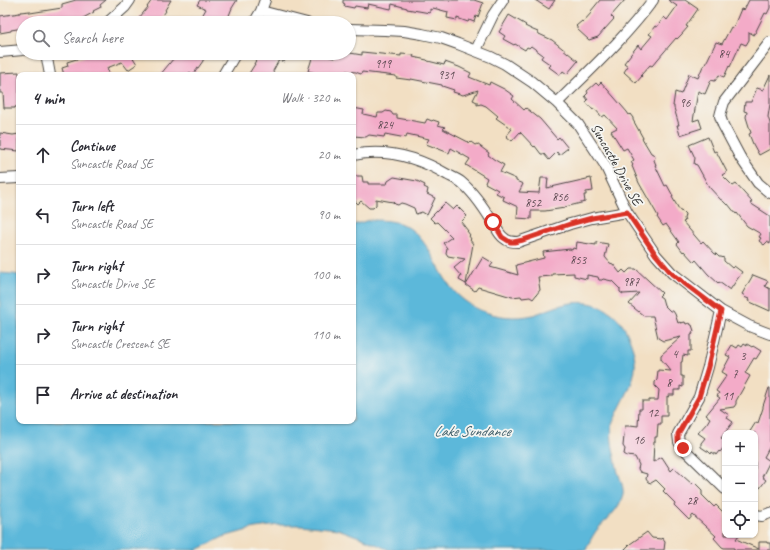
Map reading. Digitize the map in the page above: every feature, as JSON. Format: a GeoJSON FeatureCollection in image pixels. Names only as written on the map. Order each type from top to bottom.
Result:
{"type":"FeatureCollection","features":[{"type":"Feature","properties":{"kind":"street"},"geometry":{"type":"LineString","coordinates":[[115,16],[130,0]]}},
{"type":"Feature","properties":{"kind":"street"},"geometry":{"type":"LineString","coordinates":[[258,16],[265,0]]}},
{"type":"Feature","properties":{"kind":"street"},"geometry":{"type":"LineString","coordinates":[[476,50],[493,15],[503,0]]}},
{"type":"Feature","properties":{"kind":"street"},"geometry":{"type":"LineString","coordinates":[[557,103],[622,37],[654,0]]}},
{"type":"Feature","properties":{"kind":"street"},"geometry":{"type":"LineString","coordinates":[[261,11],[280,16]]}},
{"type":"Feature","properties":{"kind":"street","name":"Suncastle Drive SE"},"geometry":{"type":"LineString","coordinates":[[356,29],[385,30],[422,34],[441,38],[476,50],[500,62],[532,82],[557,103],[578,124],[600,157],[627,212],[656,255],[672,274],[721,311],[770,334]]}},
{"type":"Feature","properties":{"kind":"street"},"geometry":{"type":"LineString","coordinates":[[770,42],[724,102],[720,116],[723,125],[740,157],[758,183],[770,193]]}},
{"type":"Feature","properties":{"kind":"street"},"geometry":{"type":"LineString","coordinates":[[0,52],[16,51]]}},
{"type":"Feature","properties":{"kind":"street"},"geometry":{"type":"LineString","coordinates":[[47,60],[49,72]]}},
{"type":"Feature","properties":{"kind":"street"},"geometry":{"type":"LineString","coordinates":[[225,72],[232,60]]}},
{"type":"Feature","properties":{"kind":"street"},"geometry":{"type":"LineString","coordinates":[[356,155],[380,153],[404,156],[427,163],[461,183],[479,201],[502,237],[510,242],[518,242],[592,218],[627,212]]}},
{"type":"Feature","properties":{"kind":"street"},"geometry":{"type":"LineString","coordinates":[[0,179],[16,178]]}},
{"type":"Feature","properties":{"kind":"street"},"geometry":{"type":"LineString","coordinates":[[721,311],[708,367],[699,397],[679,431],[678,442],[722,486]]}},
{"type":"Feature","properties":{"kind":"street"},"geometry":{"type":"LineString","coordinates":[[758,515],[762,516],[770,513]]}},
{"type":"Feature","properties":{"kind":"water","name":"Lake Sundance"},"geometry":{"type":"Polygon","coordinates":[[[369,220],[387,221],[399,223],[408,227],[416,233],[428,248],[454,291],[466,302],[480,310],[499,316],[520,317],[533,315],[566,304],[580,302],[598,306],[611,312],[623,326],[631,342],[635,359],[635,367],[631,385],[612,426],[612,445],[617,470],[623,487],[623,495],[615,510],[596,531],[586,550],[389,550],[338,529],[301,525],[279,525],[255,528],[223,537],[197,550],[0,550],[0,273],[16,274],[16,424],[356,424],[356,224],[369,220]]]}},
{"type":"Feature","properties":{"kind":"building"},"geometry":{"type":"Polygon","coordinates":[[[76,0],[106,0],[100,5],[101,7],[87,16],[16,16],[16,29],[0,33],[0,16],[20,12],[30,11],[30,13],[62,8],[62,4],[76,0]]]}},
{"type":"Feature","properties":{"kind":"building"},"geometry":{"type":"Polygon","coordinates":[[[152,0],[171,0],[162,16],[141,16],[152,0]]]}},
{"type":"Feature","properties":{"kind":"building"},"geometry":{"type":"Polygon","coordinates":[[[200,0],[237,0],[229,16],[202,16],[206,9],[197,5],[200,0]]]}},
{"type":"Feature","properties":{"kind":"building"},"geometry":{"type":"Polygon","coordinates":[[[343,0],[474,0],[483,3],[478,17],[476,16],[474,22],[469,20],[468,22],[457,18],[457,20],[447,18],[448,12],[433,8],[432,10],[430,9],[430,13],[407,9],[392,4],[391,9],[368,4],[367,8],[355,6],[354,8],[344,6],[345,4],[343,3],[343,0]]]}},
{"type":"Feature","properties":{"kind":"building"},"geometry":{"type":"Polygon","coordinates":[[[535,0],[555,0],[549,9],[535,0]]]}},
{"type":"Feature","properties":{"kind":"building"},"geometry":{"type":"Polygon","coordinates":[[[600,0],[625,0],[611,16],[614,19],[598,37],[589,40],[577,29],[576,26],[582,21],[583,22],[600,0]]]}},
{"type":"Feature","properties":{"kind":"building"},"geometry":{"type":"Polygon","coordinates":[[[668,0],[685,0],[698,9],[686,26],[688,27],[677,39],[676,38],[652,66],[650,65],[636,83],[624,72],[628,66],[624,63],[638,45],[641,49],[652,36],[649,34],[655,26],[657,27],[664,17],[667,20],[677,6],[668,0]]]}},
{"type":"Feature","properties":{"kind":"building"},"geometry":{"type":"Polygon","coordinates":[[[749,0],[770,0],[770,8],[767,14],[765,13],[754,35],[749,32],[749,40],[746,45],[741,43],[724,77],[719,75],[715,81],[711,80],[705,94],[698,91],[693,121],[699,119],[702,128],[680,135],[677,125],[679,125],[673,106],[675,92],[681,94],[689,74],[698,78],[716,42],[722,44],[731,27],[733,28],[741,9],[744,10],[749,0]]]}},
{"type":"Feature","properties":{"kind":"building"},"geometry":{"type":"Polygon","coordinates":[[[509,15],[526,25],[525,26],[552,40],[578,61],[567,74],[563,71],[560,75],[549,67],[551,65],[541,58],[543,55],[531,46],[529,48],[527,47],[525,50],[503,39],[505,36],[499,32],[509,15]]]}},
{"type":"Feature","properties":{"kind":"building"},"geometry":{"type":"Polygon","coordinates":[[[362,52],[401,56],[401,54],[414,55],[413,57],[444,65],[445,62],[459,67],[471,73],[469,77],[489,85],[490,82],[514,96],[512,99],[524,110],[526,108],[540,119],[557,139],[559,137],[568,148],[559,155],[557,152],[549,160],[544,154],[541,154],[520,132],[512,141],[506,136],[512,129],[496,118],[498,116],[486,106],[481,104],[477,105],[477,102],[473,100],[478,90],[463,95],[453,92],[454,90],[442,85],[411,79],[396,78],[396,76],[362,72],[361,74],[346,71],[308,71],[311,60],[356,60],[356,54],[362,55],[362,52]]]}},
{"type":"Feature","properties":{"kind":"building"},"geometry":{"type":"Polygon","coordinates":[[[73,60],[134,60],[137,64],[128,70],[122,62],[107,68],[109,72],[63,72],[62,68],[68,66],[67,62],[73,60]]]}},
{"type":"Feature","properties":{"kind":"building"},"geometry":{"type":"Polygon","coordinates":[[[172,60],[203,60],[195,72],[162,72],[172,60]]]}},
{"type":"Feature","properties":{"kind":"building"},"geometry":{"type":"Polygon","coordinates":[[[256,60],[279,60],[273,72],[250,72],[256,60]]]}},
{"type":"Feature","properties":{"kind":"building"},"geometry":{"type":"Polygon","coordinates":[[[16,72],[15,108],[4,108],[3,93],[0,93],[0,73],[16,72]]]}},
{"type":"Feature","properties":{"kind":"building"},"geometry":{"type":"Polygon","coordinates":[[[770,75],[770,104],[768,117],[770,123],[770,149],[759,155],[749,134],[751,133],[746,117],[747,112],[744,111],[745,102],[751,102],[757,88],[763,90],[770,75]]]}},
{"type":"Feature","properties":{"kind":"building"},"geometry":{"type":"Polygon","coordinates":[[[601,82],[633,118],[642,138],[655,157],[655,165],[665,186],[667,185],[680,211],[685,214],[685,221],[683,222],[701,243],[703,241],[715,254],[724,258],[724,261],[732,268],[734,266],[742,272],[730,290],[719,282],[718,283],[696,260],[694,262],[684,251],[683,252],[677,244],[679,242],[666,224],[663,226],[657,217],[658,216],[639,183],[632,166],[633,165],[631,162],[634,160],[627,148],[623,150],[611,131],[617,128],[605,115],[602,117],[586,102],[588,100],[585,96],[588,93],[587,91],[596,83],[598,85],[601,82]]]}},
{"type":"Feature","properties":{"kind":"building"},"geometry":{"type":"Polygon","coordinates":[[[356,109],[364,110],[363,114],[377,117],[378,113],[383,113],[386,111],[391,112],[393,115],[397,115],[397,118],[425,123],[427,119],[433,120],[439,122],[438,125],[445,127],[443,129],[470,143],[471,142],[475,145],[477,144],[489,153],[488,155],[504,165],[500,172],[523,184],[519,192],[539,193],[541,178],[548,178],[547,188],[591,178],[593,191],[586,192],[586,195],[584,195],[585,202],[565,208],[545,211],[531,211],[531,219],[517,218],[518,207],[503,200],[504,197],[496,193],[498,190],[485,183],[487,178],[466,165],[470,159],[451,148],[449,153],[426,144],[429,139],[407,134],[406,138],[385,134],[384,137],[369,135],[366,137],[356,136],[356,109]]]}},
{"type":"Feature","properties":{"kind":"building"},"geometry":{"type":"Polygon","coordinates":[[[0,133],[16,134],[16,151],[0,149],[0,133]]]}},
{"type":"Feature","properties":{"kind":"building"},"geometry":{"type":"Polygon","coordinates":[[[708,137],[714,152],[716,151],[727,172],[722,175],[733,186],[736,184],[752,202],[750,203],[770,216],[770,244],[767,242],[764,245],[759,241],[761,234],[747,226],[728,204],[727,205],[721,200],[709,187],[697,165],[694,164],[695,158],[689,145],[708,137]]]}},
{"type":"Feature","properties":{"kind":"building"},"geometry":{"type":"Polygon","coordinates":[[[356,176],[362,176],[363,182],[368,182],[368,184],[387,184],[388,181],[394,177],[417,181],[425,185],[424,187],[428,189],[427,194],[435,198],[427,215],[422,212],[416,214],[414,208],[405,204],[401,203],[398,205],[393,202],[376,199],[376,205],[373,208],[369,208],[361,201],[358,204],[356,202],[356,176]]]}},
{"type":"Feature","properties":{"kind":"building"},"geometry":{"type":"Polygon","coordinates":[[[445,203],[453,210],[457,206],[467,216],[461,222],[468,231],[470,240],[473,244],[466,284],[459,280],[461,276],[454,268],[465,259],[448,256],[446,253],[447,248],[443,243],[452,237],[437,222],[435,223],[430,218],[445,203]]]}},
{"type":"Feature","properties":{"kind":"building"},"geometry":{"type":"Polygon","coordinates":[[[577,242],[596,245],[596,242],[608,244],[605,257],[620,273],[623,270],[626,273],[630,269],[636,269],[662,293],[659,296],[662,298],[664,305],[670,311],[673,311],[678,323],[685,322],[686,324],[690,323],[692,325],[694,331],[691,335],[691,351],[688,351],[688,356],[683,355],[681,362],[683,387],[680,386],[680,390],[674,390],[674,395],[669,395],[669,397],[667,396],[667,416],[661,416],[661,424],[658,424],[657,437],[655,437],[654,442],[653,462],[662,457],[671,471],[674,468],[692,484],[694,482],[702,490],[702,495],[714,507],[716,505],[722,511],[722,538],[737,538],[736,539],[759,549],[759,542],[767,542],[770,543],[770,550],[734,550],[734,548],[722,547],[714,538],[716,536],[693,515],[689,520],[674,505],[675,503],[663,491],[665,489],[656,480],[651,483],[648,482],[646,479],[647,474],[640,472],[638,469],[639,465],[635,457],[624,454],[625,449],[623,446],[625,426],[638,426],[639,409],[642,409],[642,401],[658,400],[659,390],[655,386],[655,382],[657,380],[658,370],[671,371],[661,359],[661,355],[681,337],[663,341],[658,338],[653,316],[644,316],[629,304],[639,293],[623,294],[612,281],[603,279],[599,280],[598,277],[587,275],[587,279],[574,276],[574,273],[552,274],[552,276],[538,277],[540,290],[533,299],[530,297],[522,298],[521,296],[512,297],[478,287],[475,291],[466,285],[483,257],[493,263],[490,267],[518,275],[516,265],[544,258],[543,252],[572,250],[573,248],[576,249],[577,242]]]}},
{"type":"Feature","properties":{"kind":"building"},"geometry":{"type":"Polygon","coordinates":[[[753,275],[768,281],[765,286],[770,289],[770,311],[748,301],[749,299],[744,297],[745,296],[742,294],[753,275]]]}},
{"type":"Feature","properties":{"kind":"building"},"geometry":{"type":"Polygon","coordinates":[[[744,344],[747,346],[747,344],[761,351],[756,359],[754,358],[745,373],[750,376],[734,407],[720,409],[729,415],[727,418],[733,422],[727,430],[722,430],[722,450],[716,455],[712,452],[711,454],[701,447],[701,443],[705,438],[698,433],[710,418],[706,415],[720,398],[717,396],[719,393],[716,391],[727,375],[722,372],[730,357],[726,355],[732,345],[737,348],[739,345],[742,347],[744,344]]]}},
{"type":"Feature","properties":{"kind":"building"},"geometry":{"type":"Polygon","coordinates":[[[770,388],[770,446],[764,457],[770,461],[762,477],[766,480],[760,488],[758,487],[758,430],[751,430],[756,422],[758,423],[770,388]]]}},
{"type":"Feature","properties":{"kind":"building"},"geometry":{"type":"Polygon","coordinates":[[[647,532],[652,538],[662,538],[665,542],[664,550],[624,550],[630,544],[647,532]]]}},
{"type":"Feature","properties":{"kind":"route"},"geometry":{"type":"LineString","coordinates":[[493,222],[502,237],[510,242],[518,242],[570,224],[592,218],[627,212],[656,255],[672,274],[721,311],[708,367],[699,397],[678,434],[678,442],[683,448]]}}]}
